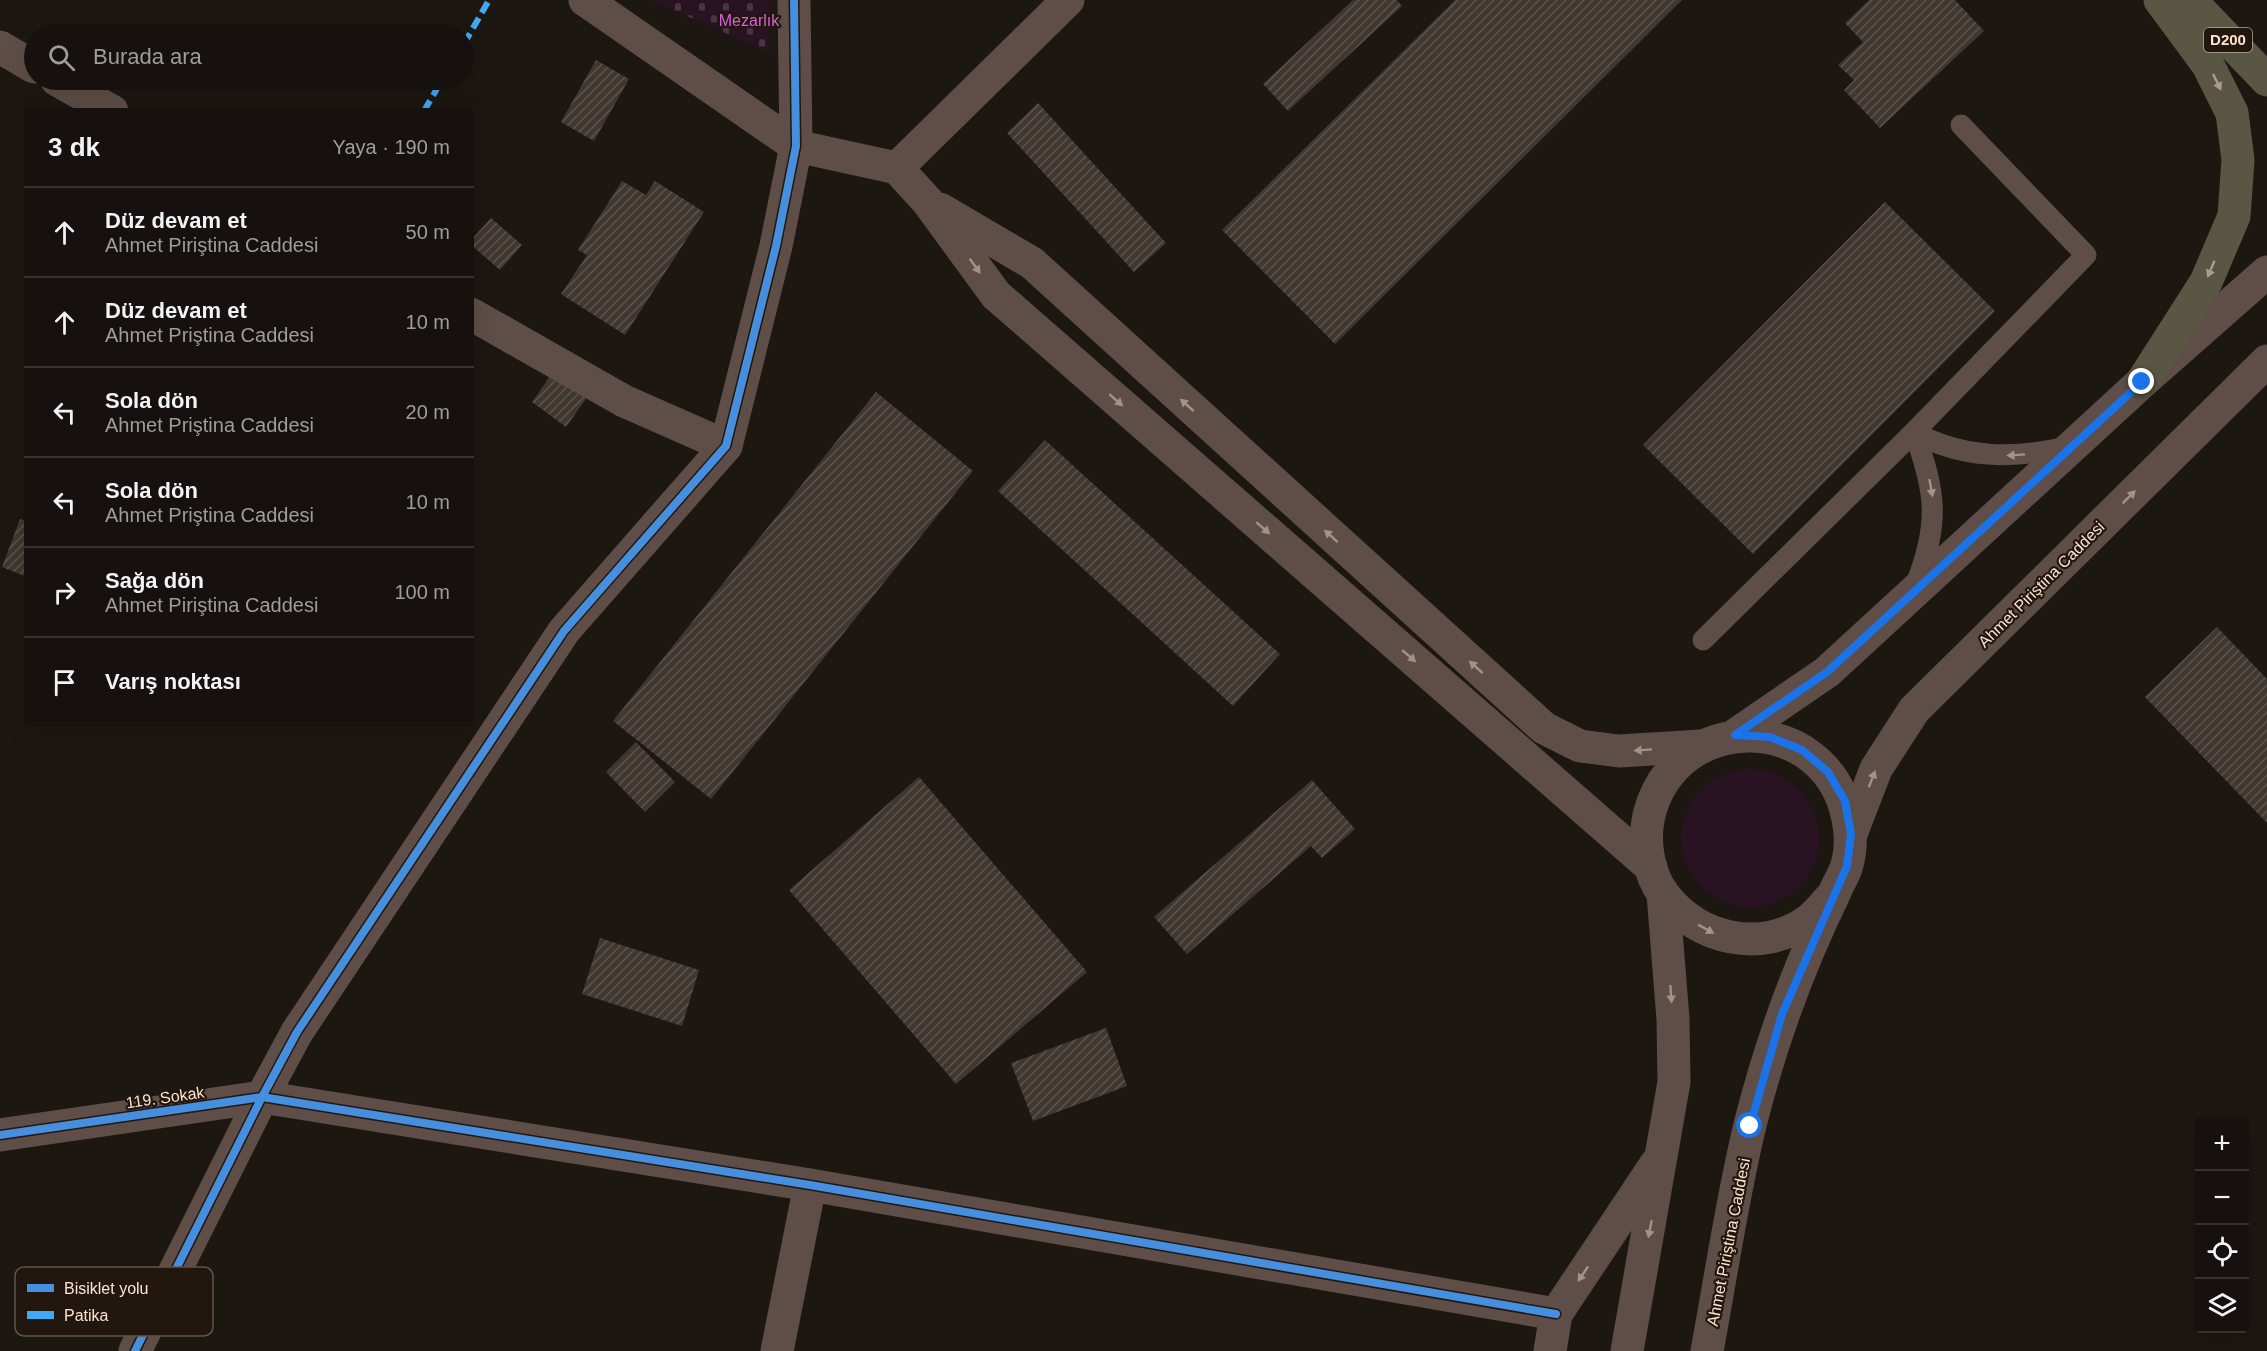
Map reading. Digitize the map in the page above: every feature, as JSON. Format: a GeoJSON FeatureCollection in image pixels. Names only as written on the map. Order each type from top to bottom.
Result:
{"type":"FeatureCollection","features":[{"type":"Feature","properties":{"kind":"highway"},"geometry":{"type":"LineString","coordinates":[[2142,382],[2206,282],[2234,216],[2238,160],[2232,113],[2208,64],[2160,0]]}},
{"type":"Feature","properties":{"kind":"highway","name":"D200"},"geometry":{"type":"LineString","coordinates":[[2190,0],[2267,80]]}},
{"type":"Feature","properties":{"kind":"street"},"geometry":{"type":"LineString","coordinates":[[585,0],[796,146],[897,168],[928,202],[996,295],[1657,881],[1686,918],[1715,934],[1747,940],[1780,935],[1809,920],[1832,896],[1847,866],[1851,834],[1845,801],[1828,772],[1802,750],[1770,737],[1735,735]]}},
{"type":"Feature","properties":{"kind":"street"},"geometry":{"type":"LineString","coordinates":[[177,1267],[262,1096],[297,1032],[564,631],[726,446],[776,246],[796,146],[794,0]]}},
{"type":"Feature","properties":{"kind":"street"},"geometry":{"type":"LineString","coordinates":[[897,168],[1068,0]]}},
{"type":"Feature","properties":{"kind":"street"},"geometry":{"type":"LineString","coordinates":[[0,47],[24,61]]}},
{"type":"Feature","properties":{"kind":"street"},"geometry":{"type":"LineString","coordinates":[[75,90],[107,108]]}},
{"type":"Feature","properties":{"kind":"street"},"geometry":{"type":"LineString","coordinates":[[928,202],[1032,263],[1544,728],[1580,746],[1619,751],[1701,746],[1735,735],[1827,672],[2142,382],[2267,272]]}},
{"type":"Feature","properties":{"kind":"street"},"geometry":{"type":"LineString","coordinates":[[474,316],[624,401],[726,446]]}},
{"type":"Feature","properties":{"kind":"street","name":"Ahmet Piriştina Caddesi"},"geometry":{"type":"LineString","coordinates":[[1851,834],[1876,769],[1914,710],[2267,361]]}},
{"type":"Feature","properties":{"kind":"street"},"geometry":{"type":"LineString","coordinates":[[1627,1351],[1674,1082],[1673,1019],[1657,881],[1646,829],[1654,795],[1674,766],[1701,746]]}},
{"type":"Feature","properties":{"kind":"street","name":"Ahmet Piriştina Caddesi"},"geometry":{"type":"LineString","coordinates":[[1707,1351],[1750,1126],[1782,1014],[1832,896]]}},
{"type":"Feature","properties":{"kind":"street","name":"119. Sokak"},"geometry":{"type":"LineString","coordinates":[[0,1135],[262,1096],[810,1185],[1556,1314]]}},
{"type":"Feature","properties":{"kind":"street"},"geometry":{"type":"LineString","coordinates":[[1550,1351],[1556,1314],[1662,1155]]}},
{"type":"Feature","properties":{"kind":"street"},"geometry":{"type":"LineString","coordinates":[[777,1351],[810,1185]]}},
{"type":"Feature","properties":{"kind":"street"},"geometry":{"type":"LineString","coordinates":[[135,1351],[142,1336]]}},
{"type":"Feature","properties":{"kind":"lane"},"geometry":{"type":"LineString","coordinates":[[1703,640],[1914,432],[2086,255],[1961,125]]}},
{"type":"Feature","properties":{"kind":"lane"},"geometry":{"type":"LineString","coordinates":[[1914,432],[1935,443],[1999,457],[2036,454],[2073,445]]}},
{"type":"Feature","properties":{"kind":"lane"},"geometry":{"type":"LineString","coordinates":[[1912,594],[1929,551],[1934,510],[1927,469],[1914,432]]}},
{"type":"Feature","properties":{"kind":"green space","name":"Mezarlık"},"geometry":{"type":"Polygon","coordinates":[[[650,0],[769,0],[769,52],[650,0]]]}},
{"type":"Feature","properties":{"kind":"green space"},"geometry":{"type":"Polygon","coordinates":[[[1750,769],[1776,774],[1799,789],[1814,812],[1819,838],[1814,864],[1799,887],[1776,902],[1750,907],[1724,902],[1701,887],[1686,864],[1681,838],[1686,812],[1701,789],[1724,774],[1750,769]]]}},
{"type":"Feature","properties":{"kind":"building"},"geometry":{"type":"Polygon","coordinates":[[[1353,0],[1397,0],[1402,6],[1288,111],[1263,84],[1353,0]]]}},
{"type":"Feature","properties":{"kind":"building"},"geometry":{"type":"Polygon","coordinates":[[[1455,0],[1682,0],[1335,344],[1222,230],[1455,0]]]}},
{"type":"Feature","properties":{"kind":"building"},"geometry":{"type":"Polygon","coordinates":[[[1869,0],[1955,0],[1984,31],[1880,128],[1844,90],[1854,80],[1838,65],[1863,42],[1845,23],[1869,0]]]}},
{"type":"Feature","properties":{"kind":"building"},"geometry":{"type":"Polygon","coordinates":[[[596,60],[629,79],[594,141],[561,122],[596,60]]]}},
{"type":"Feature","properties":{"kind":"building"},"geometry":{"type":"Polygon","coordinates":[[[1038,103],[1166,243],[1134,272],[1007,133],[1038,103]]]}},
{"type":"Feature","properties":{"kind":"building"},"geometry":{"type":"Polygon","coordinates":[[[622,181],[646,195],[655,181],[704,212],[625,335],[561,294],[587,255],[578,250],[622,181]]]}},
{"type":"Feature","properties":{"kind":"building"},"geometry":{"type":"Polygon","coordinates":[[[1885,202],[1995,311],[1753,554],[1643,445],[1885,202]]]}},
{"type":"Feature","properties":{"kind":"building"},"geometry":{"type":"Polygon","coordinates":[[[491,218],[522,245],[500,270],[474,248],[474,237],[491,218]]]}},
{"type":"Feature","properties":{"kind":"building"},"geometry":{"type":"Polygon","coordinates":[[[556,368],[590,393],[566,427],[532,402],[556,368]]]}},
{"type":"Feature","properties":{"kind":"building"},"geometry":{"type":"Polygon","coordinates":[[[876,392],[973,471],[711,799],[613,721],[876,392]]]}},
{"type":"Feature","properties":{"kind":"building"},"geometry":{"type":"Polygon","coordinates":[[[1045,440],[1280,654],[1233,706],[998,491],[1045,440]]]}},
{"type":"Feature","properties":{"kind":"building"},"geometry":{"type":"Polygon","coordinates":[[[20,519],[24,520],[24,576],[2,567],[20,519]]]}},
{"type":"Feature","properties":{"kind":"building"},"geometry":{"type":"Polygon","coordinates":[[[2217,627],[2267,679],[2267,823],[2145,697],[2217,627]]]}},
{"type":"Feature","properties":{"kind":"building"},"geometry":{"type":"Polygon","coordinates":[[[636,742],[675,782],[645,812],[606,772],[636,742]]]}},
{"type":"Feature","properties":{"kind":"building"},"geometry":{"type":"Polygon","coordinates":[[[919,777],[1087,972],[956,1084],[789,890],[919,777]]]}},
{"type":"Feature","properties":{"kind":"building"},"geometry":{"type":"Polygon","coordinates":[[[1312,780],[1355,829],[1322,858],[1311,846],[1187,954],[1154,917],[1312,780]]]}},
{"type":"Feature","properties":{"kind":"building"},"geometry":{"type":"Polygon","coordinates":[[[600,938],[699,970],[682,1026],[582,994],[600,938]]]}},
{"type":"Feature","properties":{"kind":"building"},"geometry":{"type":"Polygon","coordinates":[[[1106,1028],[1127,1086],[1033,1121],[1011,1063],[1106,1028]]]}},
{"type":"Feature","properties":{"kind":"marked path"},"geometry":{"type":"LineString","coordinates":[[474,26],[489,0]]}},
{"type":"Feature","properties":{"kind":"marked path"},"geometry":{"type":"LineString","coordinates":[[426,108],[436,90]]}},
{"type":"Feature","properties":{"kind":"cycle path"},"geometry":{"type":"LineString","coordinates":[[0,1135],[262,1097],[297,1032],[564,631],[726,446],[776,246],[796,146],[794,0]]}},
{"type":"Feature","properties":{"kind":"cycle path"},"geometry":{"type":"LineString","coordinates":[[177,1267],[262,1097],[810,1185],[1556,1314]]}},
{"type":"Feature","properties":{"kind":"cycle path"},"geometry":{"type":"LineString","coordinates":[[135,1351],[142,1336]]}},
{"type":"Feature","properties":{"kind":"route"},"geometry":{"type":"LineString","coordinates":[[1750,1126],[1782,1014],[1847,866],[1851,834],[1845,801],[1828,772],[1802,750],[1770,737],[1735,735],[1827,672],[2142,382]]}}]}
